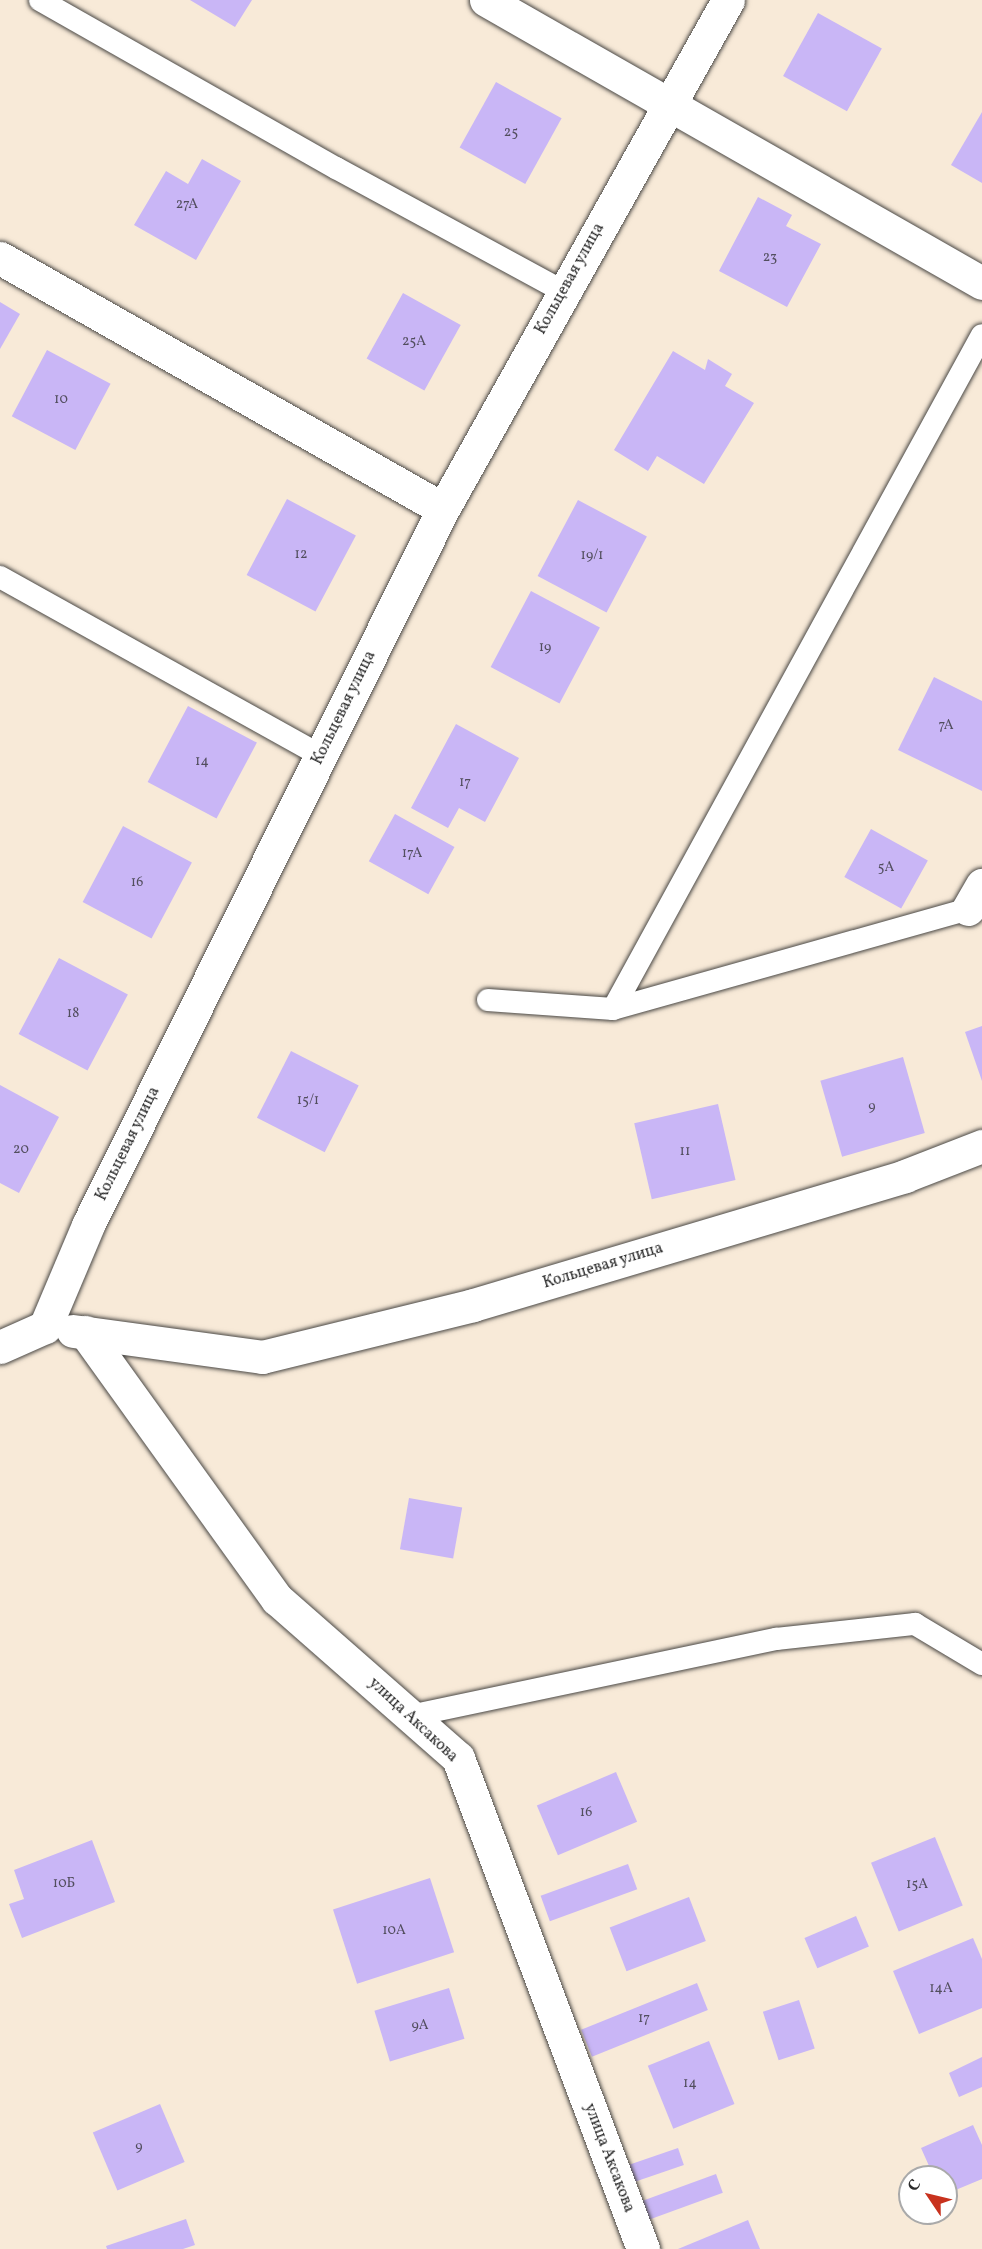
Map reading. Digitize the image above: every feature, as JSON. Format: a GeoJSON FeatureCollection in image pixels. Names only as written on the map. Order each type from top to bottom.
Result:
{"type":"FeatureCollection","features":[{"type":"Feature","properties":{"kind":"street"},"geometry":{"type":"LineString","coordinates":[[486,0],[982,283]]}},
{"type":"Feature","properties":{"kind":"street","name":"Кольцевая улица"},"geometry":{"type":"LineString","coordinates":[[728,0],[666,104],[443,509],[88,1225],[45,1327],[262,1357],[484,1302],[905,1176],[982,1146]]}},
{"type":"Feature","properties":{"kind":"street"},"geometry":{"type":"LineString","coordinates":[[0,258],[443,509]]}},
{"type":"Feature","properties":{"kind":"street"},"geometry":{"type":"LineString","coordinates":[[0,1347],[45,1327]]}},
{"type":"Feature","properties":{"kind":"street","name":"улица Аксакова"},"geometry":{"type":"LineString","coordinates":[[85,1332],[277,1599],[458,1758],[643,2249]]}},
{"type":"Feature","properties":{"kind":"lane"},"geometry":{"type":"LineString","coordinates":[[40,0],[336,168],[563,291]]}},
{"type":"Feature","properties":{"kind":"lane"},"geometry":{"type":"LineString","coordinates":[[613,1009],[982,336]]}},
{"type":"Feature","properties":{"kind":"lane"},"geometry":{"type":"LineString","coordinates":[[0,577],[320,756]]}},
{"type":"Feature","properties":{"kind":"lane"},"geometry":{"type":"LineString","coordinates":[[488,1000],[613,1009],[977,899]]}},
{"type":"Feature","properties":{"kind":"lane"},"geometry":{"type":"LineString","coordinates":[[410,1716],[776,1639],[915,1624],[982,1664]]}},
{"type":"Feature","properties":{"kind":"building"},"geometry":{"type":"Polygon","coordinates":[[[190,0],[252,0],[235,27],[190,0]]]}},
{"type":"Feature","properties":{"kind":"building"},"geometry":{"type":"Polygon","coordinates":[[[818,13],[882,48],[847,111],[783,76],[818,13]]]}},
{"type":"Feature","properties":{"kind":"building"},"geometry":{"type":"Polygon","coordinates":[[[496,82],[562,118],[525,184],[460,148],[496,82]]]}},
{"type":"Feature","properties":{"kind":"building"},"geometry":{"type":"Polygon","coordinates":[[[982,112],[982,183],[951,165],[982,112]]]}},
{"type":"Feature","properties":{"kind":"building"},"geometry":{"type":"Polygon","coordinates":[[[202,159],[241,181],[196,260],[134,225],[166,171],[188,184],[202,159]]]}},
{"type":"Feature","properties":{"kind":"building"},"geometry":{"type":"Polygon","coordinates":[[[758,197],[792,215],[786,226],[821,244],[787,307],[719,271],[758,197]]]}},
{"type":"Feature","properties":{"kind":"building"},"geometry":{"type":"Polygon","coordinates":[[[403,293],[461,325],[424,391],[367,359],[403,293]]]}},
{"type":"Feature","properties":{"kind":"building"},"geometry":{"type":"Polygon","coordinates":[[[0,302],[20,314],[0,349],[0,302]]]}},
{"type":"Feature","properties":{"kind":"building"},"geometry":{"type":"Polygon","coordinates":[[[47,350],[111,384],[75,450],[12,416],[47,350]]]}},
{"type":"Feature","properties":{"kind":"building"},"geometry":{"type":"Polygon","coordinates":[[[673,351],[705,370],[708,359],[732,374],[725,386],[754,403],[704,484],[657,456],[648,471],[614,450],[673,351]]]}},
{"type":"Feature","properties":{"kind":"building"},"geometry":{"type":"Polygon","coordinates":[[[287,499],[356,536],[315,612],[247,575],[287,499]]]}},
{"type":"Feature","properties":{"kind":"building"},"geometry":{"type":"Polygon","coordinates":[[[578,500],[647,537],[606,613],[538,576],[578,500]]]}},
{"type":"Feature","properties":{"kind":"building"},"geometry":{"type":"Polygon","coordinates":[[[531,591],[600,628],[559,704],[491,667],[531,591]]]}},
{"type":"Feature","properties":{"kind":"building"},"geometry":{"type":"Polygon","coordinates":[[[934,677],[982,701],[982,791],[898,750],[934,677]]]}},
{"type":"Feature","properties":{"kind":"building"},"geometry":{"type":"Polygon","coordinates":[[[188,706],[257,743],[216,819],[148,782],[188,706]]]}},
{"type":"Feature","properties":{"kind":"building"},"geometry":{"type":"Polygon","coordinates":[[[456,724],[519,758],[485,822],[459,808],[448,828],[411,808],[456,724]]]}},
{"type":"Feature","properties":{"kind":"building"},"geometry":{"type":"Polygon","coordinates":[[[395,814],[454,847],[428,894],[369,861],[395,814]]]}},
{"type":"Feature","properties":{"kind":"building"},"geometry":{"type":"Polygon","coordinates":[[[123,826],[192,863],[151,939],[83,902],[123,826]]]}},
{"type":"Feature","properties":{"kind":"building"},"geometry":{"type":"Polygon","coordinates":[[[871,829],[928,861],[901,909],[844,877],[871,829]]]}},
{"type":"Feature","properties":{"kind":"building"},"geometry":{"type":"Polygon","coordinates":[[[59,958],[128,995],[87,1071],[19,1034],[59,958]]]}},
{"type":"Feature","properties":{"kind":"building"},"geometry":{"type":"Polygon","coordinates":[[[982,1026],[982,1081],[965,1032],[982,1026]]]}},
{"type":"Feature","properties":{"kind":"building"},"geometry":{"type":"Polygon","coordinates":[[[291,1051],[359,1086],[325,1152],[257,1118],[291,1051]]]}},
{"type":"Feature","properties":{"kind":"building"},"geometry":{"type":"Polygon","coordinates":[[[903,1057],[925,1133],[842,1157],[820,1081],[903,1057]]]}},
{"type":"Feature","properties":{"kind":"building"},"geometry":{"type":"Polygon","coordinates":[[[0,1085],[59,1117],[19,1193],[0,1183],[0,1085]]]}},
{"type":"Feature","properties":{"kind":"building"},"geometry":{"type":"Polygon","coordinates":[[[718,1104],[736,1180],[652,1199],[634,1123],[718,1104]]]}},
{"type":"Feature","properties":{"kind":"building"},"geometry":{"type":"Polygon","coordinates":[[[409,1498],[462,1507],[453,1559],[400,1549],[409,1498]]]}},
{"type":"Feature","properties":{"kind":"building"},"geometry":{"type":"Polygon","coordinates":[[[616,1772],[637,1822],[558,1855],[537,1806],[616,1772]]]}},
{"type":"Feature","properties":{"kind":"building"},"geometry":{"type":"Polygon","coordinates":[[[935,1837],[963,1906],[899,1931],[871,1863],[935,1837]]]}},
{"type":"Feature","properties":{"kind":"building"},"geometry":{"type":"Polygon","coordinates":[[[92,1840],[115,1902],[22,1938],[9,1904],[24,1899],[14,1870],[92,1840]]]}},
{"type":"Feature","properties":{"kind":"building"},"geometry":{"type":"Polygon","coordinates":[[[628,1864],[637,1889],[550,1921],[541,1896],[628,1864]]]}},
{"type":"Feature","properties":{"kind":"building"},"geometry":{"type":"Polygon","coordinates":[[[430,1878],[454,1952],[357,1984],[333,1910],[430,1878]]]}},
{"type":"Feature","properties":{"kind":"building"},"geometry":{"type":"Polygon","coordinates":[[[689,1897],[706,1941],[626,1971],[610,1927],[689,1897]]]}},
{"type":"Feature","properties":{"kind":"building"},"geometry":{"type":"Polygon","coordinates":[[[856,1916],[869,1946],[817,1968],[804,1938],[856,1916]]]}},
{"type":"Feature","properties":{"kind":"building"},"geometry":{"type":"Polygon","coordinates":[[[973,1938],[982,1959],[982,2008],[919,2034],[893,1971],[973,1938]]]}},
{"type":"Feature","properties":{"kind":"building"},"geometry":{"type":"Polygon","coordinates":[[[697,1983],[708,2010],[592,2057],[581,2030],[697,1983]]]}},
{"type":"Feature","properties":{"kind":"building"},"geometry":{"type":"Polygon","coordinates":[[[449,1988],[464,2039],[390,2061],[374,2011],[449,1988]]]}},
{"type":"Feature","properties":{"kind":"building"},"geometry":{"type":"Polygon","coordinates":[[[799,2000],[815,2049],[779,2060],[763,2012],[799,2000]]]}},
{"type":"Feature","properties":{"kind":"building"},"geometry":{"type":"Polygon","coordinates":[[[709,2041],[734,2104],[673,2129],[648,2066],[709,2041]]]}},
{"type":"Feature","properties":{"kind":"building"},"geometry":{"type":"Polygon","coordinates":[[[982,2057],[982,2087],[959,2097],[949,2073],[982,2057]]]}},
{"type":"Feature","properties":{"kind":"building"},"geometry":{"type":"Polygon","coordinates":[[[160,2104],[185,2162],[117,2191],[93,2133],[160,2104]]]}},
{"type":"Feature","properties":{"kind":"building"},"geometry":{"type":"Polygon","coordinates":[[[973,2125],[982,2145],[982,2179],[958,2189],[958,2165],[929,2165],[921,2148],[973,2125]]]}},
{"type":"Feature","properties":{"kind":"building"},"geometry":{"type":"Polygon","coordinates":[[[678,2148],[684,2165],[633,2183],[627,2166],[678,2148]]]}},
{"type":"Feature","properties":{"kind":"building"},"geometry":{"type":"Polygon","coordinates":[[[716,2174],[723,2193],[650,2219],[643,2201],[716,2174]]]}},
{"type":"Feature","properties":{"kind":"building"},"geometry":{"type":"Polygon","coordinates":[[[186,2219],[195,2245],[183,2249],[107,2249],[106,2246],[186,2219]]]}},
{"type":"Feature","properties":{"kind":"building"},"geometry":{"type":"Polygon","coordinates":[[[748,2220],[760,2249],[678,2249],[748,2220]]]}}]}
